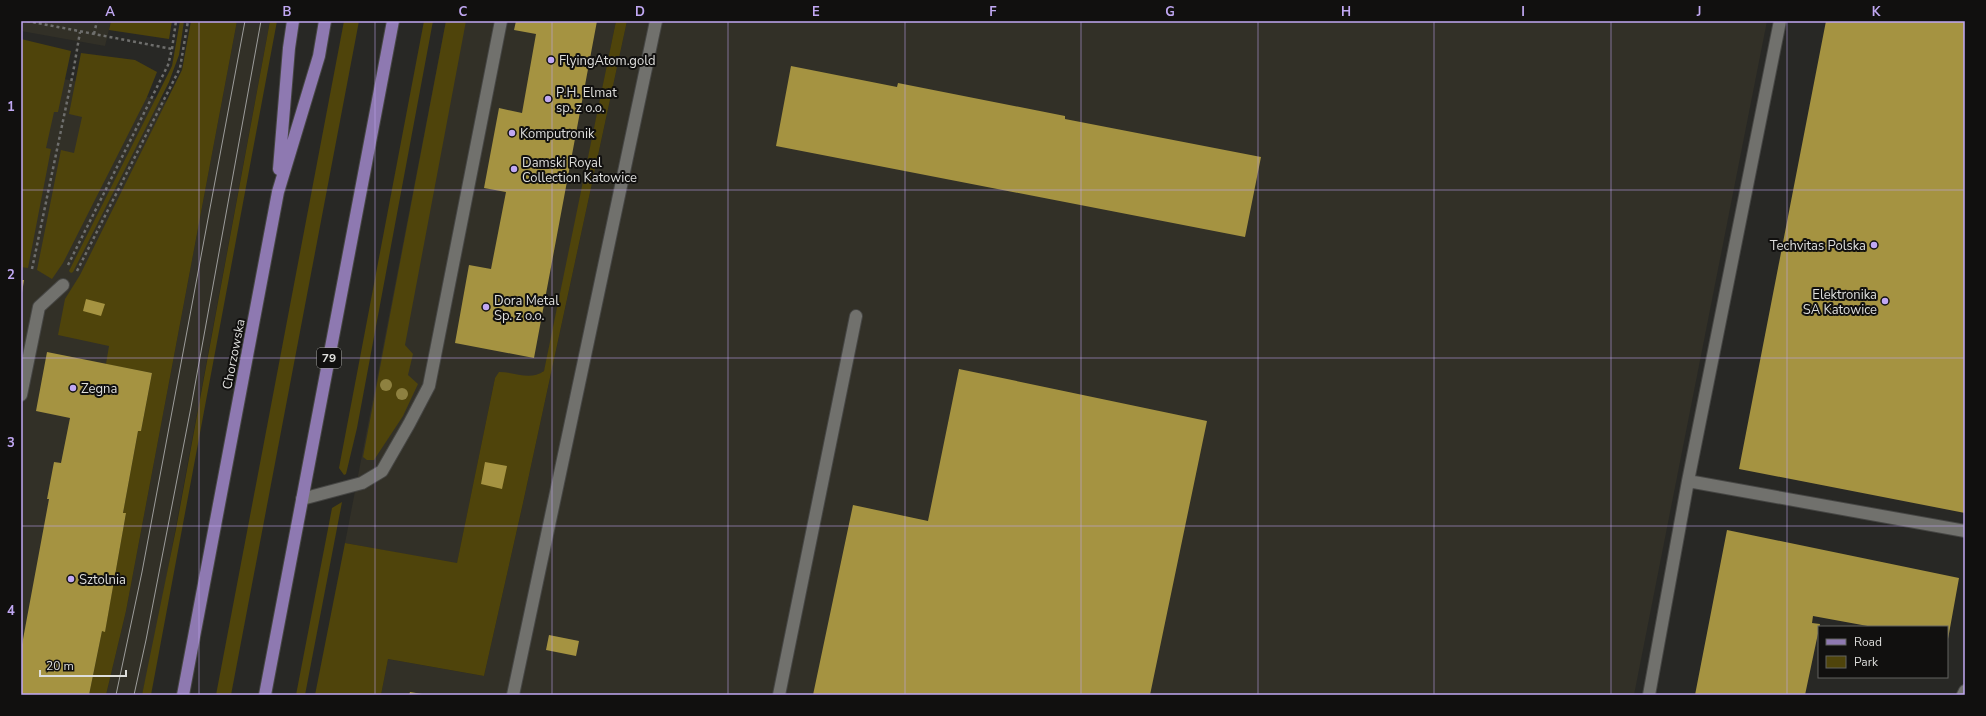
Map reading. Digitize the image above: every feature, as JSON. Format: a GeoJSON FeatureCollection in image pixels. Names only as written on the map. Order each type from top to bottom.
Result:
{"type":"FeatureCollection","features":[{"type":"Feature","properties":{"kind":"main road"},"geometry":{"type":"LineString","coordinates":[[278,192],[289,48],[293,21]]}},
{"type":"Feature","properties":{"kind":"main road","name":"Chorzowska"},"geometry":{"type":"LineString","coordinates":[[183,695],[278,192],[319,56],[325,21]]}},
{"type":"Feature","properties":{"kind":"main road","name":"79"},"geometry":{"type":"LineString","coordinates":[[265,695],[393,21]]}},
{"type":"Feature","properties":{"kind":"street"},"geometry":{"type":"LineString","coordinates":[[302,500],[362,484],[382,471],[429,386],[501,21]]}},
{"type":"Feature","properties":{"kind":"street"},"geometry":{"type":"LineString","coordinates":[[513,695],[656,21]]}},
{"type":"Feature","properties":{"kind":"street"},"geometry":{"type":"LineString","coordinates":[[1649,695],[1688,481],[1780,21]]}},
{"type":"Feature","properties":{"kind":"street"},"geometry":{"type":"LineString","coordinates":[[21,395],[39,307],[63,285]]}},
{"type":"Feature","properties":{"kind":"street"},"geometry":{"type":"LineString","coordinates":[[779,695],[856,316]]}},
{"type":"Feature","properties":{"kind":"street"},"geometry":{"type":"LineString","coordinates":[[1688,481],[1965,531]]}},
{"type":"Feature","properties":{"kind":"street"},"geometry":{"type":"LineString","coordinates":[[1963,695],[1965,691]]}},
{"type":"Feature","properties":{"kind":"path"},"geometry":{"type":"LineString","coordinates":[[27,21],[172,49]]}},
{"type":"Feature","properties":{"kind":"path"},"geometry":{"type":"LineString","coordinates":[[94,34],[97,21]]}},
{"type":"Feature","properties":{"kind":"path"},"geometry":{"type":"LineString","coordinates":[[63,285],[67,267],[165,70],[172,49],[176,21]]}},
{"type":"Feature","properties":{"kind":"path"},"geometry":{"type":"LineString","coordinates":[[63,285],[73,278],[180,68],[188,21]]}},
{"type":"Feature","properties":{"kind":"path"},"geometry":{"type":"LineString","coordinates":[[32,269],[80,32]]}},
{"type":"Feature","properties":{"kind":"shaded area"},"geometry":{"type":"Polygon","coordinates":[[[21,21],[111,21],[105,46],[21,31],[21,21]]]}},
{"type":"Feature","properties":{"kind":"shaded area"},"geometry":{"type":"Polygon","coordinates":[[[237,21],[270,21],[153,650],[142,695],[106,695],[126,611],[237,21]]]}},
{"type":"Feature","properties":{"kind":"shaded area"},"geometry":{"type":"Polygon","coordinates":[[[446,21],[616,21],[547,363],[544,371],[538,375],[530,377],[521,376],[495,378],[457,564],[345,543],[446,21]]]}},
{"type":"Feature","properties":{"kind":"shaded area"},"geometry":{"type":"Polygon","coordinates":[[[627,21],[1767,21],[1634,695],[381,695],[388,659],[484,676],[523,503],[627,21]]]}},
{"type":"Feature","properties":{"kind":"shaded area"},"geometry":{"type":"Polygon","coordinates":[[[21,70],[127,92],[214,113],[93,695],[21,695],[21,70]]]}},
{"type":"Feature","properties":{"kind":"green space"},"geometry":{"type":"Polygon","coordinates":[[[111,21],[172,21],[169,39],[109,30],[111,21]]]}},
{"type":"Feature","properties":{"kind":"green space"},"geometry":{"type":"Polygon","coordinates":[[[180,21],[184,21],[179,55],[169,82],[73,272],[71,273],[69,271],[172,66],[180,21]]]}},
{"type":"Feature","properties":{"kind":"green space"},"geometry":{"type":"Polygon","coordinates":[[[191,21],[237,21],[126,611],[106,695],[89,695],[102,631],[105,631],[126,513],[123,513],[138,431],[141,431],[152,373],[106,364],[109,346],[58,335],[65,299],[80,275],[182,70],[191,21]]]}},
{"type":"Feature","properties":{"kind":"green space"},"geometry":{"type":"Polygon","coordinates":[[[270,21],[277,21],[151,695],[142,695],[176,529],[270,21]]]}},
{"type":"Feature","properties":{"kind":"green space"},"geometry":{"type":"Polygon","coordinates":[[[344,21],[359,21],[231,695],[216,695],[344,21]]]}},
{"type":"Feature","properties":{"kind":"green space"},"geometry":{"type":"Polygon","coordinates":[[[424,21],[433,21],[357,428],[346,474],[344,475],[339,468],[424,21]]]}},
{"type":"Feature","properties":{"kind":"green space"},"geometry":{"type":"Polygon","coordinates":[[[446,21],[466,21],[405,345],[413,354],[408,375],[418,384],[403,416],[374,460],[367,460],[363,457],[446,21]]]}},
{"type":"Feature","properties":{"kind":"green space"},"geometry":{"type":"Polygon","coordinates":[[[616,21],[627,21],[523,503],[484,676],[388,659],[381,695],[315,695],[345,543],[457,563],[495,378],[499,372],[528,376],[539,374],[544,371],[616,21]]]}},
{"type":"Feature","properties":{"kind":"green space"},"geometry":{"type":"Polygon","coordinates":[[[21,39],[71,51],[58,112],[54,112],[46,148],[51,149],[28,268],[21,267],[21,39]]]}},
{"type":"Feature","properties":{"kind":"green space"},"geometry":{"type":"Polygon","coordinates":[[[81,53],[135,60],[157,72],[147,97],[63,263],[52,279],[37,270],[61,150],[74,153],[82,117],[69,114],[81,53]]]}},
{"type":"Feature","properties":{"kind":"green space"},"geometry":{"type":"Polygon","coordinates":[[[342,502],[305,695],[296,695],[332,508],[342,502]]]}},
{"type":"Feature","properties":{"kind":"building"},"geometry":{"type":"Polygon","coordinates":[[[516,21],[597,21],[534,358],[455,343],[469,265],[491,269],[506,192],[484,188],[499,108],[522,113],[536,34],[514,30],[516,21]]]}},
{"type":"Feature","properties":{"kind":"building","name":"Techvitas Polska"},"geometry":{"type":"Polygon","coordinates":[[[1826,21],[1965,21],[1965,513],[1739,469],[1826,21]]]}},
{"type":"Feature","properties":{"kind":"building"},"geometry":{"type":"Polygon","coordinates":[[[791,66],[897,87],[898,83],[1065,116],[1065,119],[1261,157],[1245,237],[776,146],[791,66]]]}},
{"type":"Feature","properties":{"kind":"building"},"geometry":{"type":"Polygon","coordinates":[[[21,280],[24,280],[22,293],[21,293],[21,280]]]}},
{"type":"Feature","properties":{"kind":"building"},"geometry":{"type":"Polygon","coordinates":[[[86,299],[105,304],[101,316],[83,311],[86,299]]]}},
{"type":"Feature","properties":{"kind":"building"},"geometry":{"type":"Polygon","coordinates":[[[47,352],[152,373],[141,431],[138,431],[123,513],[126,513],[105,632],[102,631],[89,695],[21,695],[21,650],[49,499],[47,499],[54,462],[61,463],[70,418],[36,411],[47,352]]]}},
{"type":"Feature","properties":{"kind":"building"},"geometry":{"type":"Polygon","coordinates":[[[959,369],[1207,421],[1150,695],[813,695],[853,505],[928,521],[959,369]]]}},
{"type":"Feature","properties":{"kind":"building"},"geometry":{"type":"Polygon","coordinates":[[[485,462],[507,466],[502,489],[481,484],[485,462]]]}},
{"type":"Feature","properties":{"kind":"building"},"geometry":{"type":"Polygon","coordinates":[[[1727,530],[1959,578],[1948,639],[1948,626],[1868,626],[1813,616],[1812,623],[1820,624],[1818,626],[1818,633],[1805,695],[1695,695],[1727,530]]]}},
{"type":"Feature","properties":{"kind":"building"},"geometry":{"type":"Polygon","coordinates":[[[549,635],[579,641],[576,656],[546,650],[549,635]]]}},
{"type":"Feature","properties":{"kind":"building"},"geometry":{"type":"Polygon","coordinates":[[[410,692],[422,694],[422,695],[409,695],[410,692]]]}},
{"type":"Feature","properties":{"kind":"tram line"},"geometry":{"type":"LineString","coordinates":[[116,695],[142,572],[245,21]]}},
{"type":"Feature","properties":{"kind":"tram line"},"geometry":{"type":"LineString","coordinates":[[134,695],[191,407],[261,21]]}},
{"type":"Feature","properties":{"kind":"place","name":"FlyingAtom.gold"},"geometry":{"type":"Point","coordinates":[551,60]}},
{"type":"Feature","properties":{"kind":"place","name":"P.H. Elmat sp. z o.o."},"geometry":{"type":"Point","coordinates":[548,99]}},
{"type":"Feature","properties":{"kind":"place","name":"Komputronik"},"geometry":{"type":"Point","coordinates":[512,133]}},
{"type":"Feature","properties":{"kind":"place","name":"Damski Royal Collection Katowice"},"geometry":{"type":"Point","coordinates":[514,169]}},
{"type":"Feature","properties":{"kind":"place","name":"Techvitas Polska"},"geometry":{"type":"Point","coordinates":[1874,245]}},
{"type":"Feature","properties":{"kind":"place","name":"Elektronika SA Katowice"},"geometry":{"type":"Point","coordinates":[1885,301]}},
{"type":"Feature","properties":{"kind":"place","name":"Dora Metal Sp. z o.o."},"geometry":{"type":"Point","coordinates":[486,307]}},
{"type":"Feature","properties":{"kind":"place","name":"Zegna"},"geometry":{"type":"Point","coordinates":[73,388]}},
{"type":"Feature","properties":{"kind":"place","name":"Sztolnia"},"geometry":{"type":"Point","coordinates":[71,579]}}]}
